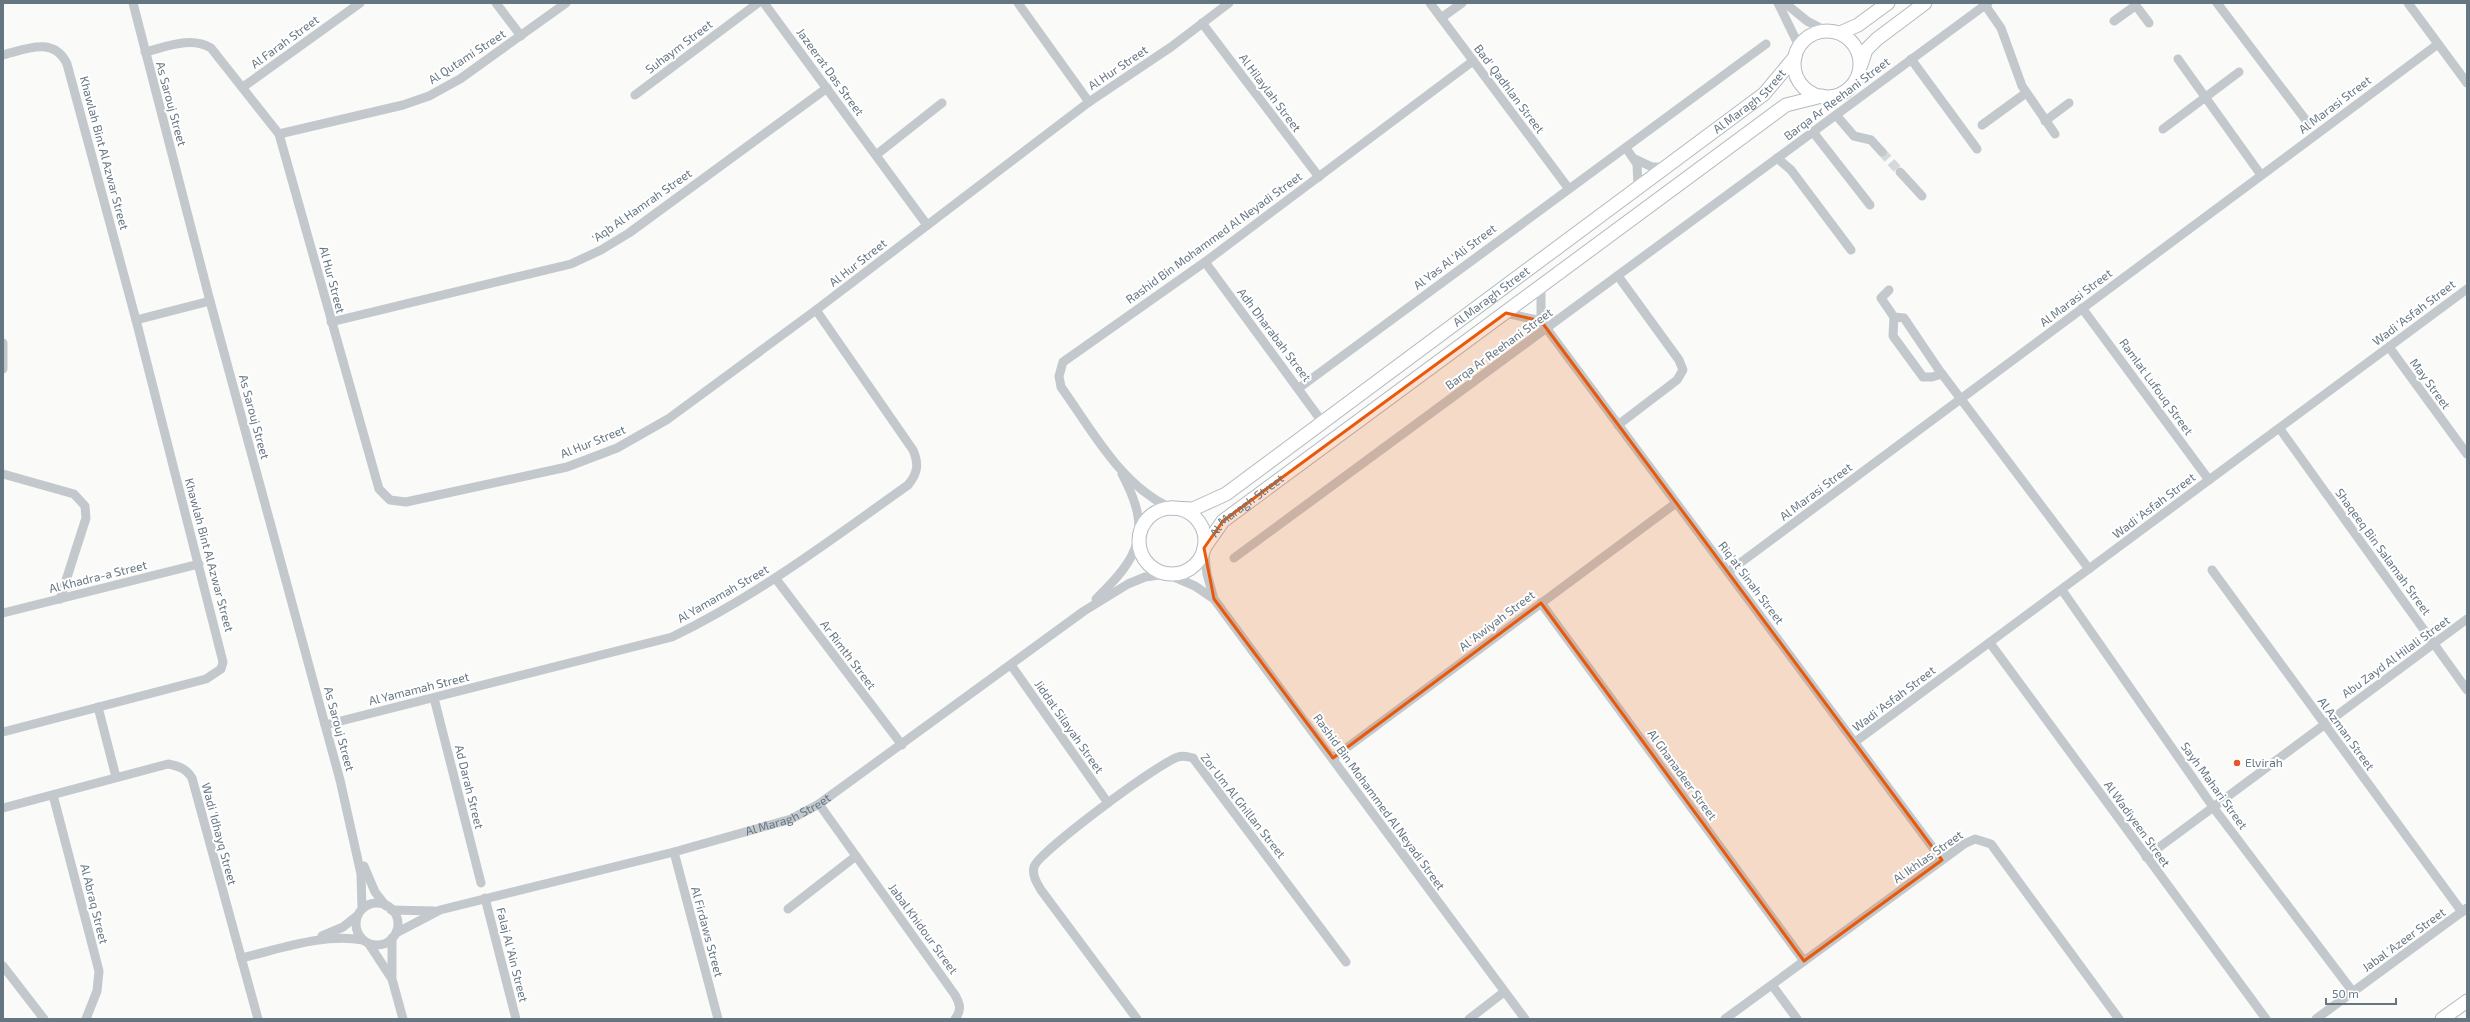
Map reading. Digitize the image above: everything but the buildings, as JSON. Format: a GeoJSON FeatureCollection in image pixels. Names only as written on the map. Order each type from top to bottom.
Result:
{"type":"FeatureCollection","features":[{"type":"Feature","properties":{"kind":"street","name":"As Sarouj Street"},"geometry":{"type":"LineString","coordinates":[[133,3],[210,301],[354,836],[369,881],[389,908]]}},
{"type":"Feature","properties":{"kind":"street","name":"Al Farah Street"},"geometry":{"type":"LineString","coordinates":[[243,87],[360,3]]}},
{"type":"Feature","properties":{"kind":"street"},"geometry":{"type":"LineString","coordinates":[[496,3],[521,36]]}},
{"type":"Feature","properties":{"kind":"street","name":"Al Qutami Street"},"geometry":{"type":"LineString","coordinates":[[279,134],[403,105],[429,96],[460,79],[566,3]]}},
{"type":"Feature","properties":{"kind":"street","name":"Suhaym Street"},"geometry":{"type":"LineString","coordinates":[[635,95],[758,3]]}},
{"type":"Feature","properties":{"kind":"street","name":"Jazeerat Das Street"},"geometry":{"type":"LineString","coordinates":[[764,3],[927,225]]}},
{"type":"Feature","properties":{"kind":"street"},"geometry":{"type":"LineString","coordinates":[[1018,3],[1089,102]]}},
{"type":"Feature","properties":{"kind":"street","name":"Al Hur Street"},"geometry":{"type":"LineString","coordinates":[[145,52],[186,43],[201,44],[211,48],[279,134],[379,489],[390,500],[398,502],[567,466],[617,448],[668,419],[816,310],[1089,102],[1171,47],[1229,3]]}},
{"type":"Feature","properties":{"kind":"street","name":"Bad' Qadhlan Street"},"geometry":{"type":"LineString","coordinates":[[1430,3],[1570,189]]}},
{"type":"Feature","properties":{"kind":"street"},"geometry":{"type":"LineString","coordinates":[[1441,18],[1462,3]]}},
{"type":"Feature","properties":{"kind":"street"},"geometry":{"type":"LineString","coordinates":[[1778,3],[1797,52],[1796,73],[1803,87],[1822,96],[1842,93],[1850,87],[1866,50],[1877,39],[1925,3]]}},
{"type":"Feature","properties":{"kind":"street"},"geometry":{"type":"LineString","coordinates":[[1786,3],[1807,21],[1826,31]]}},
{"type":"Feature","properties":{"kind":"street"},"geometry":{"type":"LineString","coordinates":[[1840,33],[1858,25],[1888,3]]}},
{"type":"Feature","properties":{"kind":"street"},"geometry":{"type":"LineString","coordinates":[[2217,3],[2308,123]]}},
{"type":"Feature","properties":{"kind":"street"},"geometry":{"type":"LineString","coordinates":[[2408,3],[2467,84]]}},
{"type":"Feature","properties":{"kind":"street"},"geometry":{"type":"LineString","coordinates":[[1986,4],[2001,28],[2010,56],[2026,93],[2055,134]]}},
{"type":"Feature","properties":{"kind":"street","name":"Barqa Ar Reehani Street"},"geometry":{"type":"LineString","coordinates":[[1234,558],[1986,4]]}},
{"type":"Feature","properties":{"kind":"street"},"geometry":{"type":"LineString","coordinates":[[2114,21],[2134,5],[2148,24]]}},
{"type":"Feature","properties":{"kind":"street","name":"Al Hilaylah Street"},"geometry":{"type":"LineString","coordinates":[[1202,23],[1319,177]]}},
{"type":"Feature","properties":{"kind":"street"},"geometry":{"type":"LineString","coordinates":[[1797,52],[1806,38],[1816,33],[1826,31],[1840,33],[1849,39],[1856,48],[1860,59],[1859,69]]}},
{"type":"Feature","properties":{"kind":"street","name":"Al Yas Al 'Ali Street"},"geometry":{"type":"LineString","coordinates":[[1299,388],[1766,44]]}},
{"type":"Feature","properties":{"kind":"street","name":"Al Marasi Street"},"geometry":{"type":"LineString","coordinates":[[1728,572],[2438,44]]}},
{"type":"Feature","properties":{"kind":"street","name":"Khawlah Bint Al Azwar Street"},"geometry":{"type":"LineString","coordinates":[[3,55],[43,45],[53,47],[63,54],[67,64],[136,320],[222,652],[223,662],[221,669],[206,679],[3,732]]}},
{"type":"Feature","properties":{"kind":"street","name":"Al Maragh Street"},"geometry":{"type":"LineString","coordinates":[[1171,508],[1193,509],[1226,494],[1638,186],[1764,94],[1797,52]]}},
{"type":"Feature","properties":{"kind":"street"},"geometry":{"type":"LineString","coordinates":[[1911,59],[1977,149]]}},
{"type":"Feature","properties":{"kind":"street"},"geometry":{"type":"LineString","coordinates":[[2178,59],[2261,175]]}},
{"type":"Feature","properties":{"kind":"street","name":"Rashid Bin Mohammed Al Neyadi Street"},"geometry":{"type":"LineString","coordinates":[[1140,534],[1136,504],[1115,463],[1061,387],[1059,376],[1063,362],[1205,262],[1473,61]]}},
{"type":"Feature","properties":{"kind":"street"},"geometry":{"type":"LineString","coordinates":[[2163,129],[2239,72]]}},
{"type":"Feature","properties":{"kind":"street","name":"'Aqb Al Hamrah Street"},"geometry":{"type":"LineString","coordinates":[[331,322],[550,270],[589,255],[628,233],[827,88]]}},
{"type":"Feature","properties":{"kind":"street"},"geometry":{"type":"LineString","coordinates":[[1982,125],[2026,93]]}},
{"type":"Feature","properties":{"kind":"street","name":"Al Maragh Street"},"geometry":{"type":"LineString","coordinates":[[1204,548],[1223,521],[1786,105],[1822,96]]}},
{"type":"Feature","properties":{"kind":"street"},"geometry":{"type":"LineString","coordinates":[[876,155],[942,103]]}},
{"type":"Feature","properties":{"kind":"street"},"geometry":{"type":"LineString","coordinates":[[2045,120],[2069,103]]}},
{"type":"Feature","properties":{"kind":"street"},"geometry":{"type":"LineString","coordinates":[[1836,115],[1854,136],[1871,140],[1882,152]]}},
{"type":"Feature","properties":{"kind":"street"},"geometry":{"type":"LineString","coordinates":[[1813,132],[1870,205]]}},
{"type":"Feature","properties":{"kind":"street"},"geometry":{"type":"LineString","coordinates":[[1626,148],[1635,159],[1639,175],[1638,186]]}},
{"type":"Feature","properties":{"kind":"street"},"geometry":{"type":"LineString","coordinates":[[1778,158],[1791,170],[1851,250]]}},
{"type":"Feature","properties":{"kind":"street"},"geometry":{"type":"LineString","coordinates":[[1635,159],[1652,167],[1664,167]]}},
{"type":"Feature","properties":{"kind":"street"},"geometry":{"type":"LineString","coordinates":[[1900,172],[1922,196]]}},
{"type":"Feature","properties":{"kind":"street","name":"Adh Dharabah Street"},"geometry":{"type":"LineString","coordinates":[[1205,262],[1323,422]]}},
{"type":"Feature","properties":{"kind":"street"},"geometry":{"type":"LineString","coordinates":[[1618,276],[1679,360],[1683,370],[1676,380],[1618,425]]}},
{"type":"Feature","properties":{"kind":"street"},"geometry":{"type":"LineString","coordinates":[[1506,313],[1541,320],[1541,286]]}},
{"type":"Feature","properties":{"kind":"street","name":"Wadi 'Asfah Street"},"geometry":{"type":"LineString","coordinates":[[1855,742],[2280,429],[2467,289]]}},
{"type":"Feature","properties":{"kind":"street"},"geometry":{"type":"LineString","coordinates":[[1889,290],[1881,298],[1894,317],[1893,336],[1923,377],[1932,378],[1942,374]]}},
{"type":"Feature","properties":{"kind":"street"},"geometry":{"type":"LineString","coordinates":[[136,320],[210,301]]}},
{"type":"Feature","properties":{"kind":"street","name":"Ramlat Lufouq Street"},"geometry":{"type":"LineString","coordinates":[[2082,308],[2209,480]]}},
{"type":"Feature","properties":{"kind":"street","name":"Al Yamamah Street"},"geometry":{"type":"LineString","coordinates":[[325,725],[672,637],[717,614],[776,578],[908,485],[915,477],[917,470],[917,461],[913,450],[816,310]]}},
{"type":"Feature","properties":{"kind":"street"},"geometry":{"type":"LineString","coordinates":[[1894,317],[1904,318],[1942,374],[2089,570]]}},
{"type":"Feature","properties":{"kind":"street","name":"Riq'at Sinah Street"},"geometry":{"type":"LineString","coordinates":[[1541,320],[1942,860]]}},
{"type":"Feature","properties":{"kind":"street"},"geometry":{"type":"LineString","coordinates":[[3,343],[3,369]]}},
{"type":"Feature","properties":{"kind":"street","name":"May Street"},"geometry":{"type":"LineString","coordinates":[[2389,347],[2467,454]]}},
{"type":"Feature","properties":{"kind":"street","name":"Shaqeeq Bin Salamah Street"},"geometry":{"type":"LineString","coordinates":[[2280,429],[2467,690]]}},
{"type":"Feature","properties":{"kind":"street","name":"Rashid Bin Mohammed Al Neyadi Street"},"geometry":{"type":"LineString","coordinates":[[1115,463],[1147,495],[1171,508]]}},
{"type":"Feature","properties":{"kind":"street"},"geometry":{"type":"LineString","coordinates":[[3,474],[74,494],[85,506],[86,518],[60,599]]}},
{"type":"Feature","properties":{"kind":"street","name":"Al 'Awiyah Street"},"geometry":{"type":"LineString","coordinates":[[1333,758],[1676,503]]}},
{"type":"Feature","properties":{"kind":"street"},"geometry":{"type":"LineString","coordinates":[[1171,508],[1183,510],[1193,516],[1201,525],[1204,536],[1204,548],[1199,559],[1191,568],[1180,573],[1167,574],[1154,569],[1145,560],[1139,548],[1140,534],[1146,521],[1157,512],[1171,508]]}},
{"type":"Feature","properties":{"kind":"street","name":"Al Maragh Street"},"geometry":{"type":"LineString","coordinates":[[1084,610],[1125,569],[1140,534]]}},
{"type":"Feature","properties":{"kind":"street","name":"Rashid Bin Mohammed Al Neyadi Street"},"geometry":{"type":"LineString","coordinates":[[1204,548],[1207,574],[1214,599]]}},
{"type":"Feature","properties":{"kind":"street","name":"Al Khadra-a Street"},"geometry":{"type":"LineString","coordinates":[[3,613],[199,564]]}},
{"type":"Feature","properties":{"kind":"street","name":"Al Azman Street"},"geometry":{"type":"LineString","coordinates":[[2212,570],[2324,725],[2464,910]]}},
{"type":"Feature","properties":{"kind":"street","name":"Al Maragh Street"},"geometry":{"type":"LineString","coordinates":[[394,936],[440,910],[674,852],[762,829],[791,819],[819,804],[902,745],[1084,610],[1128,584],[1145,577],[1167,574]]}},
{"type":"Feature","properties":{"kind":"street","name":"Rashid Bin Mohammed Al Neyadi Street"},"geometry":{"type":"LineString","coordinates":[[1167,574],[1195,586],[1214,599],[1525,1019]]}},
{"type":"Feature","properties":{"kind":"street","name":"Ar Rimth Street"},"geometry":{"type":"LineString","coordinates":[[776,578],[902,745]]}},
{"type":"Feature","properties":{"kind":"street","name":"Sayh Mahari Street"},"geometry":{"type":"LineString","coordinates":[[2062,590],[2213,807],[2353,992]]}},
{"type":"Feature","properties":{"kind":"street","name":"Al Ghanadeer Street"},"geometry":{"type":"LineString","coordinates":[[1542,603],[1804,961]]}},
{"type":"Feature","properties":{"kind":"street","name":"Abu Zayd Al Hilali Street"},"geometry":{"type":"LineString","coordinates":[[2146,857],[2467,619]]}},
{"type":"Feature","properties":{"kind":"street","name":"Al Wadiyeen Street"},"geometry":{"type":"LineString","coordinates":[[1990,643],[2266,1019]]}},
{"type":"Feature","properties":{"kind":"street","name":"Jiddat Silayah Street"},"geometry":{"type":"LineString","coordinates":[[1011,665],[1108,803]]}},
{"type":"Feature","properties":{"kind":"street","name":"Ad Darah Street"},"geometry":{"type":"LineString","coordinates":[[434,698],[481,883]]}},
{"type":"Feature","properties":{"kind":"street"},"geometry":{"type":"LineString","coordinates":[[98,708],[116,777]]}},
{"type":"Feature","properties":{"kind":"street","name":"Zor Um Al Ghillan Street"},"geometry":{"type":"LineString","coordinates":[[1137,1019],[1041,890],[1034,878],[1034,866],[1044,853],[1108,803],[1177,757],[1193,758],[1346,962]]}},
{"type":"Feature","properties":{"kind":"street","name":"Wadi 'Idhayq Street"},"geometry":{"type":"LineString","coordinates":[[3,808],[168,764],[182,767],[192,778],[258,1019]]}},
{"type":"Feature","properties":{"kind":"street","name":"Al Abraq Street"},"geometry":{"type":"LineString","coordinates":[[53,795],[99,971],[97,991],[86,1019]]}},
{"type":"Feature","properties":{"kind":"street","name":"Jabal Khidour Street"},"geometry":{"type":"LineString","coordinates":[[819,804],[956,995],[960,1003],[960,1010],[955,1019]]}},
{"type":"Feature","properties":{"kind":"street","name":"As Sarouj Street"},"geometry":{"type":"LineString","coordinates":[[354,836],[363,887],[360,912]]}},
{"type":"Feature","properties":{"kind":"street","name":"Al Ikhlas Street"},"geometry":{"type":"LineString","coordinates":[[1725,1019],[1942,860],[1975,839],[1991,844],[2119,1019]]}},
{"type":"Feature","properties":{"kind":"street","name":"Al Firdaws Street"},"geometry":{"type":"LineString","coordinates":[[674,852],[718,1019]]}},
{"type":"Feature","properties":{"kind":"street"},"geometry":{"type":"LineString","coordinates":[[788,909],[856,856]]}},
{"type":"Feature","properties":{"kind":"street","name":"Falaj Al 'Ain Street"},"geometry":{"type":"LineString","coordinates":[[485,898],[516,1019]]}},
{"type":"Feature","properties":{"kind":"street"},"geometry":{"type":"LineString","coordinates":[[310,942],[343,927],[360,912],[374,904],[389,908],[397,921],[394,936],[392,979],[403,1019]]}},
{"type":"Feature","properties":{"kind":"street","name":"Al Maragh Street"},"geometry":{"type":"LineString","coordinates":[[389,908],[440,910]]}},
{"type":"Feature","properties":{"kind":"street","name":"Jabal 'Azeer Street"},"geometry":{"type":"LineString","coordinates":[[2316,1019],[2464,910]]}},
{"type":"Feature","properties":{"kind":"street"},"geometry":{"type":"LineString","coordinates":[[360,912],[356,928],[392,979]]}},
{"type":"Feature","properties":{"kind":"street"},"geometry":{"type":"LineString","coordinates":[[241,958],[310,942],[335,938],[382,945],[394,936]]}},
{"type":"Feature","properties":{"kind":"street"},"geometry":{"type":"LineString","coordinates":[[4,969],[44,1019]]}},
{"type":"Feature","properties":{"kind":"street"},"geometry":{"type":"LineString","coordinates":[[1772,985],[1797,1019]]}},
{"type":"Feature","properties":{"kind":"street"},"geometry":{"type":"LineString","coordinates":[[1469,1019],[1504,992]]}},
{"type":"Feature","properties":{"kind":"street"},"geometry":{"type":"LineString","coordinates":[[2442,1019],[2467,1001]]}},
{"type":"Feature","properties":{"kind":"highlighted area"},"geometry":{"type":"Polygon","coordinates":[[[1506,313],[1541,321],[1942,860],[1804,961],[1541,603],[1333,758],[1214,599],[1204,548],[1223,521],[1506,313]]]}},
{"type":"Feature","properties":{"kind":"tunnel"},"geometry":{"type":"LineString","coordinates":[[1882,152],[1900,172]]}},
{"type":"Feature","properties":{"kind":"place","name":"Elvirah"},"geometry":{"type":"Point","coordinates":[2237,763]}}]}
